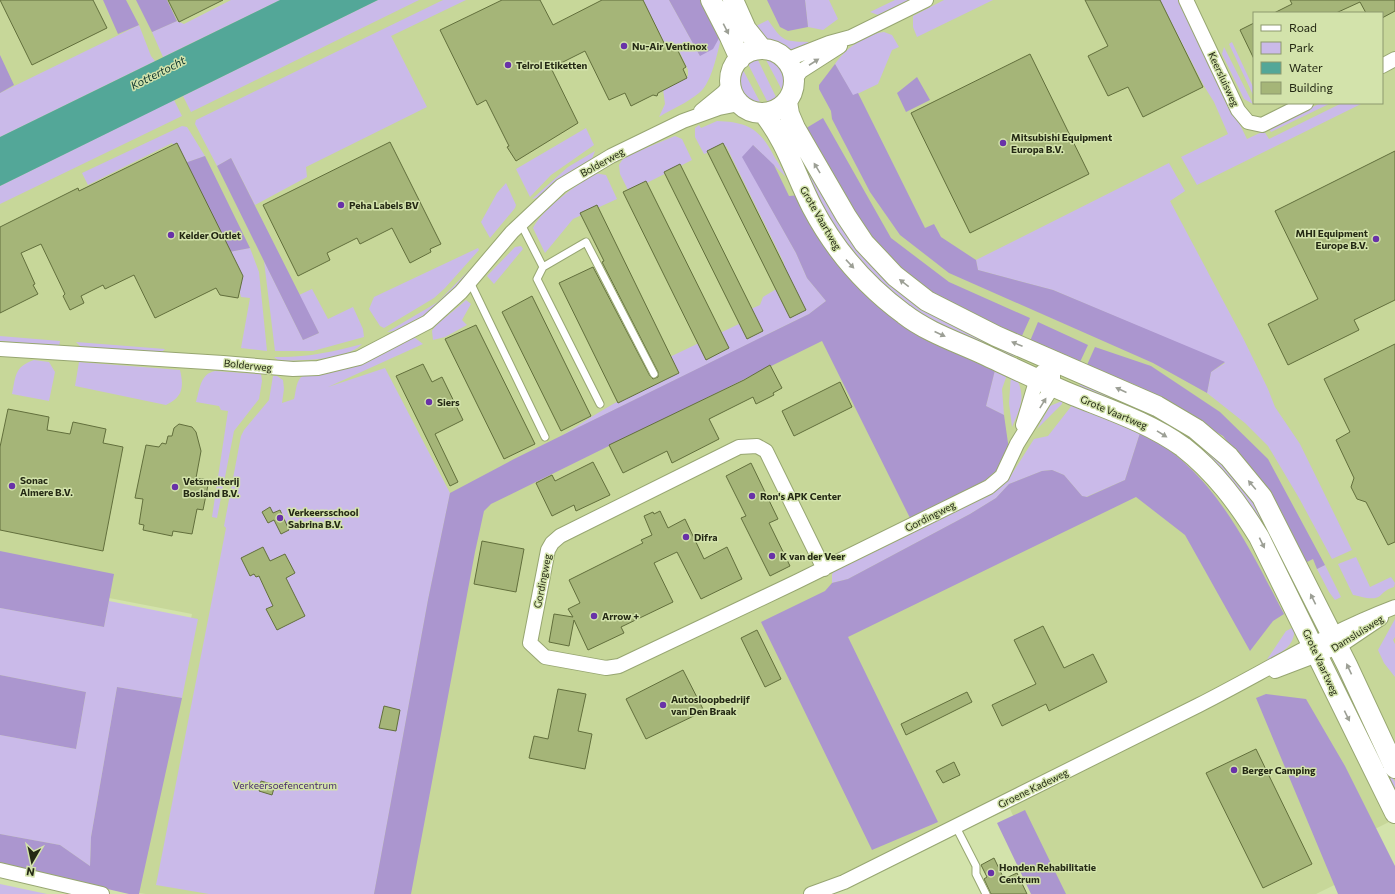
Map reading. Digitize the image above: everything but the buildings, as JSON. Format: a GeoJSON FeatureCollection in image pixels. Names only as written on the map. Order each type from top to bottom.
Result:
{"type":"FeatureCollection","features":[{"type":"Feature","properties":{"kind":"main road"},"geometry":{"type":"LineString","coordinates":[[711,0],[740,58]]}},
{"type":"Feature","properties":{"kind":"main road"},"geometry":{"type":"LineString","coordinates":[[733,0],[746,29],[762,49]]}},
{"type":"Feature","properties":{"kind":"main road"},"geometry":{"type":"LineString","coordinates":[[762,49],[771,50],[786,60],[791,66],[794,79],[793,92],[787,102],[776,110],[764,114],[750,112],[739,104],[730,85],[734,66],[740,58],[746,54],[762,49]]}},
{"type":"Feature","properties":{"kind":"main road","name":"Grote Vaartweg"},"geometry":{"type":"LineString","coordinates":[[787,102],[789,114],[795,128],[846,216],[864,243],[895,276],[927,301],[996,336],[1157,406],[1196,429],[1230,457],[1262,497],[1334,640],[1395,768]]}},
{"type":"Feature","properties":{"kind":"main road","name":"Grote Vaartweg"},"geometry":{"type":"LineString","coordinates":[[764,114],[779,136],[813,208],[834,243],[847,261],[882,297],[906,316],[935,332],[1045,382],[1147,425],[1183,447],[1219,480],[1260,537],[1395,813]]}},
{"type":"Feature","properties":{"kind":"street"},"geometry":{"type":"LineString","coordinates":[[786,60],[829,43],[851,37],[926,0]]}},
{"type":"Feature","properties":{"kind":"street","name":"Keersluisweg"},"geometry":{"type":"LineString","coordinates":[[1186,0],[1238,110],[1248,122],[1262,125],[1304,104]]}},
{"type":"Feature","properties":{"kind":"street"},"geometry":{"type":"LineString","coordinates":[[794,79],[801,71],[836,49],[851,37]]}},
{"type":"Feature","properties":{"kind":"street"},"geometry":{"type":"LineString","coordinates":[[1383,65],[1395,59]]}},
{"type":"Feature","properties":{"kind":"street","name":"Bolderweg"},"geometry":{"type":"LineString","coordinates":[[695,116],[723,93],[730,85]]}},
{"type":"Feature","properties":{"kind":"street","name":"Bolderweg"},"geometry":{"type":"LineString","coordinates":[[0,349],[194,361],[281,369],[318,368],[359,358],[428,322],[470,282],[520,224],[561,186],[611,156],[695,116],[739,104]]}},
{"type":"Feature","properties":{"kind":"street","name":"Gordingweg"},"geometry":{"type":"LineString","coordinates":[[824,569],[766,451],[757,446],[739,447],[560,536],[552,543],[548,550],[530,644],[545,657],[606,668],[619,666],[824,569],[989,487],[1002,476],[1045,382],[1053,360]]}},
{"type":"Feature","properties":{"kind":"street","name":"Damsluisweg"},"geometry":{"type":"LineString","coordinates":[[1315,650],[1334,640],[1362,619],[1395,608]]}},
{"type":"Feature","properties":{"kind":"street","name":"Groene Kadeweg"},"geometry":{"type":"LineString","coordinates":[[811,894],[844,882],[955,825],[1027,791],[1254,678],[1315,650]]}},
{"type":"Feature","properties":{"kind":"street"},"geometry":{"type":"LineString","coordinates":[[0,870],[102,894]]}},
{"type":"Feature","properties":{"kind":"lane"},"geometry":{"type":"LineString","coordinates":[[520,224],[543,266]]}},
{"type":"Feature","properties":{"kind":"lane"},"geometry":{"type":"LineString","coordinates":[[600,404],[537,279],[543,266],[586,242],[654,374]]}},
{"type":"Feature","properties":{"kind":"lane"},"geometry":{"type":"LineString","coordinates":[[470,282],[545,437]]}},
{"type":"Feature","properties":{"kind":"lane"},"geometry":{"type":"LineString","coordinates":[[955,825],[976,866],[976,874],[986,894]]}},
{"type":"Feature","properties":{"kind":"shaded area"},"geometry":{"type":"Polygon","coordinates":[[[0,0],[1395,0],[1395,819],[1353,840],[1365,870],[1316,894],[1049,894],[1010,809],[820,894],[146,894],[132,892],[192,614],[0,577],[0,0]]]}},
{"type":"Feature","properties":{"kind":"shaded area"},"geometry":{"type":"Polygon","coordinates":[[[103,0],[126,0],[139,25],[118,34],[103,0]]]}},
{"type":"Feature","properties":{"kind":"shaded area"},"geometry":{"type":"Polygon","coordinates":[[[136,0],[167,0],[177,21],[152,32],[136,0]]]}},
{"type":"Feature","properties":{"kind":"shaded area"},"geometry":{"type":"Polygon","coordinates":[[[669,0],[706,0],[723,31],[713,49],[700,56],[669,0]]]}},
{"type":"Feature","properties":{"kind":"shaded area"},"geometry":{"type":"Polygon","coordinates":[[[767,0],[805,0],[808,27],[788,31],[780,27],[767,0]]]}},
{"type":"Feature","properties":{"kind":"shaded area"},"geometry":{"type":"Polygon","coordinates":[[[0,55],[14,85],[0,93],[0,55]]]}},
{"type":"Feature","properties":{"kind":"shaded area"},"geometry":{"type":"Polygon","coordinates":[[[835,64],[853,95],[858,93],[925,228],[934,224],[941,237],[976,260],[978,270],[1053,290],[1225,362],[1211,372],[1207,393],[1153,363],[949,273],[900,235],[870,192],[832,119],[831,111],[819,89],[819,85],[835,64]]]}},
{"type":"Feature","properties":{"kind":"shaded area"},"geometry":{"type":"Polygon","coordinates":[[[917,77],[930,100],[906,112],[897,93],[917,77]]]}},
{"type":"Feature","properties":{"kind":"shaded area"},"geometry":{"type":"Polygon","coordinates":[[[823,118],[891,238],[949,282],[1030,318],[1021,338],[952,307],[906,279],[877,249],[803,130],[823,118]]]}},
{"type":"Feature","properties":{"kind":"shaded area"},"geometry":{"type":"Polygon","coordinates":[[[753,145],[774,165],[789,196],[801,195],[843,267],[996,366],[986,406],[1004,415],[1009,450],[998,469],[987,479],[969,491],[911,520],[822,341],[491,504],[484,511],[475,552],[411,894],[374,894],[428,600],[450,493],[514,459],[809,314],[826,301],[807,278],[796,253],[742,157],[753,145]]]}},
{"type":"Feature","properties":{"kind":"shaded area"},"geometry":{"type":"Polygon","coordinates":[[[205,156],[250,248],[229,252],[185,163],[205,156]]]}},
{"type":"Feature","properties":{"kind":"shaded area"},"geometry":{"type":"Polygon","coordinates":[[[231,158],[319,333],[303,340],[217,166],[231,158]]]}},
{"type":"Feature","properties":{"kind":"shaded area"},"geometry":{"type":"Polygon","coordinates":[[[1038,322],[1088,345],[1080,362],[1030,341],[1038,322]]]}},
{"type":"Feature","properties":{"kind":"shaded area"},"geometry":{"type":"Polygon","coordinates":[[[1095,347],[1151,366],[1220,412],[1268,459],[1325,565],[1317,569],[1313,559],[1305,563],[1272,501],[1223,436],[1138,386],[1087,365],[1095,347]]]}},
{"type":"Feature","properties":{"kind":"shaded area"},"geometry":{"type":"Polygon","coordinates":[[[1140,433],[1165,448],[1188,466],[1208,487],[1242,536],[1284,614],[1273,621],[1250,651],[1185,535],[1136,497],[848,637],[938,822],[872,850],[761,622],[825,591],[832,583],[848,579],[970,514],[996,498],[1009,484],[1042,471],[1052,470],[1064,475],[1082,496],[1087,497],[1125,480],[1140,433]]]}},
{"type":"Feature","properties":{"kind":"shaded area"},"geometry":{"type":"Polygon","coordinates":[[[0,551],[114,574],[104,627],[0,608],[0,551]]]}},
{"type":"Feature","properties":{"kind":"shaded area"},"geometry":{"type":"Polygon","coordinates":[[[0,675],[86,692],[76,749],[0,735],[0,675]]]}},
{"type":"Feature","properties":{"kind":"shaded area"},"geometry":{"type":"Polygon","coordinates":[[[117,687],[182,698],[139,894],[129,894],[0,864],[0,834],[60,845],[90,866],[91,837],[117,687]]]}},
{"type":"Feature","properties":{"kind":"shaded area"},"geometry":{"type":"Polygon","coordinates":[[[1266,694],[1306,699],[1345,766],[1395,866],[1395,894],[1338,894],[1256,698],[1266,694]]]}},
{"type":"Feature","properties":{"kind":"shaded area"},"geometry":{"type":"Polygon","coordinates":[[[1025,810],[1066,894],[1031,894],[997,823],[1025,810]]]}},
{"type":"Feature","properties":{"kind":"green space"},"geometry":{"type":"Polygon","coordinates":[[[231,0],[280,0],[163,57],[152,32],[177,21],[184,24],[231,0]]]}},
{"type":"Feature","properties":{"kind":"green space"},"geometry":{"type":"Polygon","coordinates":[[[378,0],[419,0],[191,112],[183,96],[378,0]]]}},
{"type":"Feature","properties":{"kind":"green space"},"geometry":{"type":"Polygon","coordinates":[[[443,0],[466,0],[391,36],[427,107],[306,167],[307,177],[255,205],[231,158],[217,166],[195,124],[196,120],[443,0]]]}},
{"type":"Feature","properties":{"kind":"green space"},"geometry":{"type":"Polygon","coordinates":[[[643,0],[669,0],[700,56],[723,31],[711,73],[704,88],[690,100],[659,117],[665,104],[663,89],[688,76],[688,70],[676,44],[667,48],[643,0]]]}},
{"type":"Feature","properties":{"kind":"green space"},"geometry":{"type":"Polygon","coordinates":[[[805,0],[829,0],[838,19],[823,30],[808,27],[805,0]]]}},
{"type":"Feature","properties":{"kind":"green space"},"geometry":{"type":"Polygon","coordinates":[[[895,0],[909,0],[878,15],[870,12],[895,0]]]}},
{"type":"Feature","properties":{"kind":"green space"},"geometry":{"type":"Polygon","coordinates":[[[944,0],[993,0],[917,37],[913,27],[913,16],[944,0]]]}},
{"type":"Feature","properties":{"kind":"green space"},"geometry":{"type":"Polygon","coordinates":[[[1160,0],[1178,0],[1247,139],[1264,131],[1269,139],[1340,104],[1361,104],[1197,185],[1181,157],[1228,134],[1214,102],[1204,86],[1160,0]]]}},
{"type":"Feature","properties":{"kind":"green space"},"geometry":{"type":"Polygon","coordinates":[[[768,20],[780,36],[788,40],[808,42],[809,46],[792,50],[784,49],[771,44],[752,28],[768,20]]]}},
{"type":"Feature","properties":{"kind":"green space"},"geometry":{"type":"Polygon","coordinates":[[[139,25],[151,56],[155,61],[0,137],[0,93],[139,25]]]}},
{"type":"Feature","properties":{"kind":"green space"},"geometry":{"type":"Polygon","coordinates":[[[884,32],[892,35],[899,47],[892,50],[878,84],[853,96],[835,64],[844,53],[856,43],[877,33],[884,32]]]}},
{"type":"Feature","properties":{"kind":"green space"},"geometry":{"type":"Polygon","coordinates":[[[1232,42],[1253,87],[1253,95],[1229,44],[1232,42]]]}},
{"type":"Feature","properties":{"kind":"green space"},"geometry":{"type":"Polygon","coordinates":[[[1224,47],[1253,104],[1244,99],[1222,54],[1224,47]]]}},
{"type":"Feature","properties":{"kind":"green space"},"geometry":{"type":"Polygon","coordinates":[[[765,58],[775,63],[779,67],[784,81],[783,92],[765,58]]]}},
{"type":"Feature","properties":{"kind":"green space"},"geometry":{"type":"Polygon","coordinates":[[[752,59],[758,60],[777,99],[768,103],[748,64],[752,59]]]}},
{"type":"Feature","properties":{"kind":"green space"},"geometry":{"type":"Polygon","coordinates":[[[743,70],[760,102],[752,101],[742,92],[740,72],[743,70]]]}},
{"type":"Feature","properties":{"kind":"green space"},"geometry":{"type":"Polygon","coordinates":[[[174,100],[182,116],[0,204],[0,186],[174,100]]]}},
{"type":"Feature","properties":{"kind":"green space"},"geometry":{"type":"Polygon","coordinates":[[[1319,104],[1329,104],[1271,132],[1269,128],[1319,104]]]}},
{"type":"Feature","properties":{"kind":"green space"},"geometry":{"type":"Polygon","coordinates":[[[717,121],[738,123],[753,129],[770,148],[786,177],[753,145],[762,192],[796,253],[807,278],[826,301],[809,314],[563,435],[624,398],[663,381],[655,364],[741,323],[737,315],[760,305],[763,297],[778,288],[784,263],[726,146],[704,154],[695,137],[695,128],[699,125],[701,128],[717,121]]]}},
{"type":"Feature","properties":{"kind":"green space"},"geometry":{"type":"Polygon","coordinates":[[[182,126],[187,127],[205,156],[185,163],[172,143],[88,185],[82,173],[182,126]]]}},
{"type":"Feature","properties":{"kind":"green space"},"geometry":{"type":"Polygon","coordinates":[[[586,128],[594,145],[551,175],[530,197],[516,169],[586,128]]]}},
{"type":"Feature","properties":{"kind":"green space"},"geometry":{"type":"Polygon","coordinates":[[[793,133],[826,201],[1016,352],[1013,358],[963,337],[910,309],[882,287],[845,247],[785,137],[793,133]]]}},
{"type":"Feature","properties":{"kind":"green space"},"geometry":{"type":"Polygon","coordinates":[[[675,136],[682,139],[692,160],[629,192],[620,174],[619,165],[624,157],[675,136]]]}},
{"type":"Feature","properties":{"kind":"green space"},"geometry":{"type":"Polygon","coordinates":[[[595,151],[592,159],[565,176],[541,197],[532,199],[568,167],[595,151]]]}},
{"type":"Feature","properties":{"kind":"green space"},"geometry":{"type":"Polygon","coordinates":[[[1169,163],[1185,191],[1170,201],[1243,338],[1268,389],[1275,407],[1300,444],[1352,550],[1332,559],[1299,498],[1268,446],[1245,423],[1207,393],[1211,372],[1225,363],[1053,290],[978,270],[976,260],[1169,163]]]}},
{"type":"Feature","properties":{"kind":"green space"},"geometry":{"type":"Polygon","coordinates":[[[594,173],[606,175],[617,199],[573,219],[545,253],[533,228],[538,220],[552,205],[594,173]]]}},
{"type":"Feature","properties":{"kind":"green space"},"geometry":{"type":"Polygon","coordinates":[[[506,183],[516,205],[490,238],[481,222],[497,193],[506,183]]]}},
{"type":"Feature","properties":{"kind":"green space"},"geometry":{"type":"Polygon","coordinates":[[[521,246],[523,249],[494,284],[487,276],[515,247],[521,246]]]}},
{"type":"Feature","properties":{"kind":"green space"},"geometry":{"type":"Polygon","coordinates":[[[250,248],[259,272],[267,351],[241,348],[250,298],[241,297],[229,252],[250,248]]]}},
{"type":"Feature","properties":{"kind":"green space"},"geometry":{"type":"Polygon","coordinates":[[[478,248],[479,250],[434,298],[384,328],[380,326],[369,309],[374,297],[478,248]]]}},
{"type":"Feature","properties":{"kind":"green space"},"geometry":{"type":"Polygon","coordinates":[[[482,257],[480,263],[432,311],[394,331],[387,332],[438,302],[482,257]]]}},
{"type":"Feature","properties":{"kind":"green space"},"geometry":{"type":"Polygon","coordinates":[[[264,261],[303,340],[319,333],[299,295],[312,289],[328,319],[353,307],[363,329],[364,337],[313,351],[275,351],[264,261]]]}},
{"type":"Feature","properties":{"kind":"green space"},"geometry":{"type":"Polygon","coordinates":[[[466,300],[471,304],[462,320],[467,325],[445,337],[433,340],[432,331],[434,328],[466,300]]]}},
{"type":"Feature","properties":{"kind":"green space"},"geometry":{"type":"Polygon","coordinates":[[[0,336],[60,341],[59,346],[0,341],[0,336]]]}},
{"type":"Feature","properties":{"kind":"green space","name":"Verkeersoefencentrum"},"geometry":{"type":"Polygon","coordinates":[[[414,337],[423,344],[328,387],[385,368],[450,493],[428,600],[374,894],[209,894],[156,885],[226,528],[224,526],[241,436],[244,430],[269,400],[273,376],[277,376],[283,380],[284,389],[282,403],[294,399],[299,380],[303,376],[333,372],[347,368],[414,337]]]}},
{"type":"Feature","properties":{"kind":"green space"},"geometry":{"type":"Polygon","coordinates":[[[76,342],[165,349],[161,353],[82,348],[76,342]]]}},
{"type":"Feature","properties":{"kind":"green space"},"geometry":{"type":"Polygon","coordinates":[[[362,344],[355,350],[335,357],[311,360],[279,361],[274,357],[297,357],[318,354],[362,344]]]}},
{"type":"Feature","properties":{"kind":"green space"},"geometry":{"type":"Polygon","coordinates":[[[34,360],[49,362],[55,372],[49,401],[12,394],[15,377],[19,369],[34,360]]]}},
{"type":"Feature","properties":{"kind":"green space"},"geometry":{"type":"Polygon","coordinates":[[[79,362],[180,370],[182,382],[181,391],[176,399],[166,405],[75,386],[79,362]]]}},
{"type":"Feature","properties":{"kind":"green space"},"geometry":{"type":"Polygon","coordinates":[[[996,366],[1008,372],[1002,389],[1004,415],[986,406],[996,366]]]}},
{"type":"Feature","properties":{"kind":"green space"},"geometry":{"type":"Polygon","coordinates":[[[215,371],[261,374],[262,381],[259,399],[234,431],[217,518],[212,517],[228,411],[221,410],[219,406],[196,402],[203,379],[206,375],[215,371]]]}},
{"type":"Feature","properties":{"kind":"green space"},"geometry":{"type":"Polygon","coordinates":[[[1011,375],[1016,377],[1022,396],[1020,408],[1012,427],[1009,403],[1011,375]]]}},
{"type":"Feature","properties":{"kind":"green space"},"geometry":{"type":"Polygon","coordinates":[[[1080,384],[1159,418],[1216,455],[1255,499],[1312,611],[1307,613],[1242,499],[1078,389],[1080,384]]]}},
{"type":"Feature","properties":{"kind":"green space"},"geometry":{"type":"Polygon","coordinates":[[[1062,401],[1062,404],[1037,429],[1050,406],[1062,401]]]}},
{"type":"Feature","properties":{"kind":"green space"},"geometry":{"type":"Polygon","coordinates":[[[1073,404],[1140,433],[1125,480],[1086,497],[1082,496],[1064,475],[1052,470],[1042,471],[1009,484],[996,498],[970,514],[848,579],[832,583],[834,569],[1008,480],[1034,439],[1048,436],[1073,404]]]}},
{"type":"Feature","properties":{"kind":"green space"},"geometry":{"type":"Polygon","coordinates":[[[1356,557],[1370,587],[1391,577],[1395,583],[1394,587],[1375,598],[1353,595],[1338,564],[1356,557]]]}},
{"type":"Feature","properties":{"kind":"green space"},"geometry":{"type":"Polygon","coordinates":[[[1325,565],[1341,597],[1335,600],[1317,569],[1325,565]]]}},
{"type":"Feature","properties":{"kind":"green space"},"geometry":{"type":"Polygon","coordinates":[[[109,601],[198,619],[182,698],[117,687],[91,837],[90,866],[60,845],[0,834],[0,735],[76,749],[86,692],[0,675],[0,608],[104,627],[109,601]]]}},
{"type":"Feature","properties":{"kind":"green space"},"geometry":{"type":"Polygon","coordinates":[[[1395,619],[1395,637],[1393,640],[1395,644],[1395,677],[1384,663],[1378,650],[1395,619]]]}},
{"type":"Feature","properties":{"kind":"green space"},"geometry":{"type":"Polygon","coordinates":[[[1292,628],[1294,629],[1294,635],[1289,646],[1280,654],[1264,664],[1286,631],[1292,628]]]}},
{"type":"Feature","properties":{"kind":"green space"},"geometry":{"type":"Polygon","coordinates":[[[1342,670],[1395,782],[1395,797],[1335,675],[1342,670]]]}},
{"type":"Feature","properties":{"kind":"green space"},"geometry":{"type":"Polygon","coordinates":[[[0,884],[47,894],[0,894],[0,884]]]}},
{"type":"Feature","properties":{"kind":"water","name":"Kottertocht"},"geometry":{"type":"Polygon","coordinates":[[[280,0],[378,0],[0,186],[0,137],[280,0]]]}},
{"type":"Feature","properties":{"kind":"place","name":"Nu-Air Ventinox"},"geometry":{"type":"Point","coordinates":[624,46]}},
{"type":"Feature","properties":{"kind":"place","name":"Telrol Etiketten"},"geometry":{"type":"Point","coordinates":[508,65]}},
{"type":"Feature","properties":{"kind":"place","name":"Mitsubishi Equipment Europa B.V."},"geometry":{"type":"Point","coordinates":[1003,143]}},
{"type":"Feature","properties":{"kind":"place","name":"Peha Labels BV"},"geometry":{"type":"Point","coordinates":[341,205]}},
{"type":"Feature","properties":{"kind":"place","name":"Kelder Outlet"},"geometry":{"type":"Point","coordinates":[171,235]}},
{"type":"Feature","properties":{"kind":"place","name":"MHI Equipment Europe B.V."},"geometry":{"type":"Point","coordinates":[1376,239]}},
{"type":"Feature","properties":{"kind":"place","name":"Siers"},"geometry":{"type":"Point","coordinates":[429,402]}},
{"type":"Feature","properties":{"kind":"place","name":"Sonac Almere B.V."},"geometry":{"type":"Point","coordinates":[12,486]}},
{"type":"Feature","properties":{"kind":"place","name":"Vetsmelterij Bosland B.V."},"geometry":{"type":"Point","coordinates":[175,487]}},
{"type":"Feature","properties":{"kind":"place","name":"Ron's APK Center"},"geometry":{"type":"Point","coordinates":[752,496]}},
{"type":"Feature","properties":{"kind":"place","name":"Verkeersschool Sabrina B.V."},"geometry":{"type":"Point","coordinates":[280,518]}},
{"type":"Feature","properties":{"kind":"place","name":"Difra"},"geometry":{"type":"Point","coordinates":[686,537]}},
{"type":"Feature","properties":{"kind":"place","name":"K van der Veer"},"geometry":{"type":"Point","coordinates":[772,556]}},
{"type":"Feature","properties":{"kind":"place","name":"Arrow +"},"geometry":{"type":"Point","coordinates":[594,616]}},
{"type":"Feature","properties":{"kind":"place","name":"Autosloopbedrijf van Den Braak"},"geometry":{"type":"Point","coordinates":[663,705]}},
{"type":"Feature","properties":{"kind":"place","name":"Berger Camping"},"geometry":{"type":"Point","coordinates":[1234,770]}},
{"type":"Feature","properties":{"kind":"place","name":"Honden Rehabilitatie Centrum"},"geometry":{"type":"Point","coordinates":[991,873]}}]}
